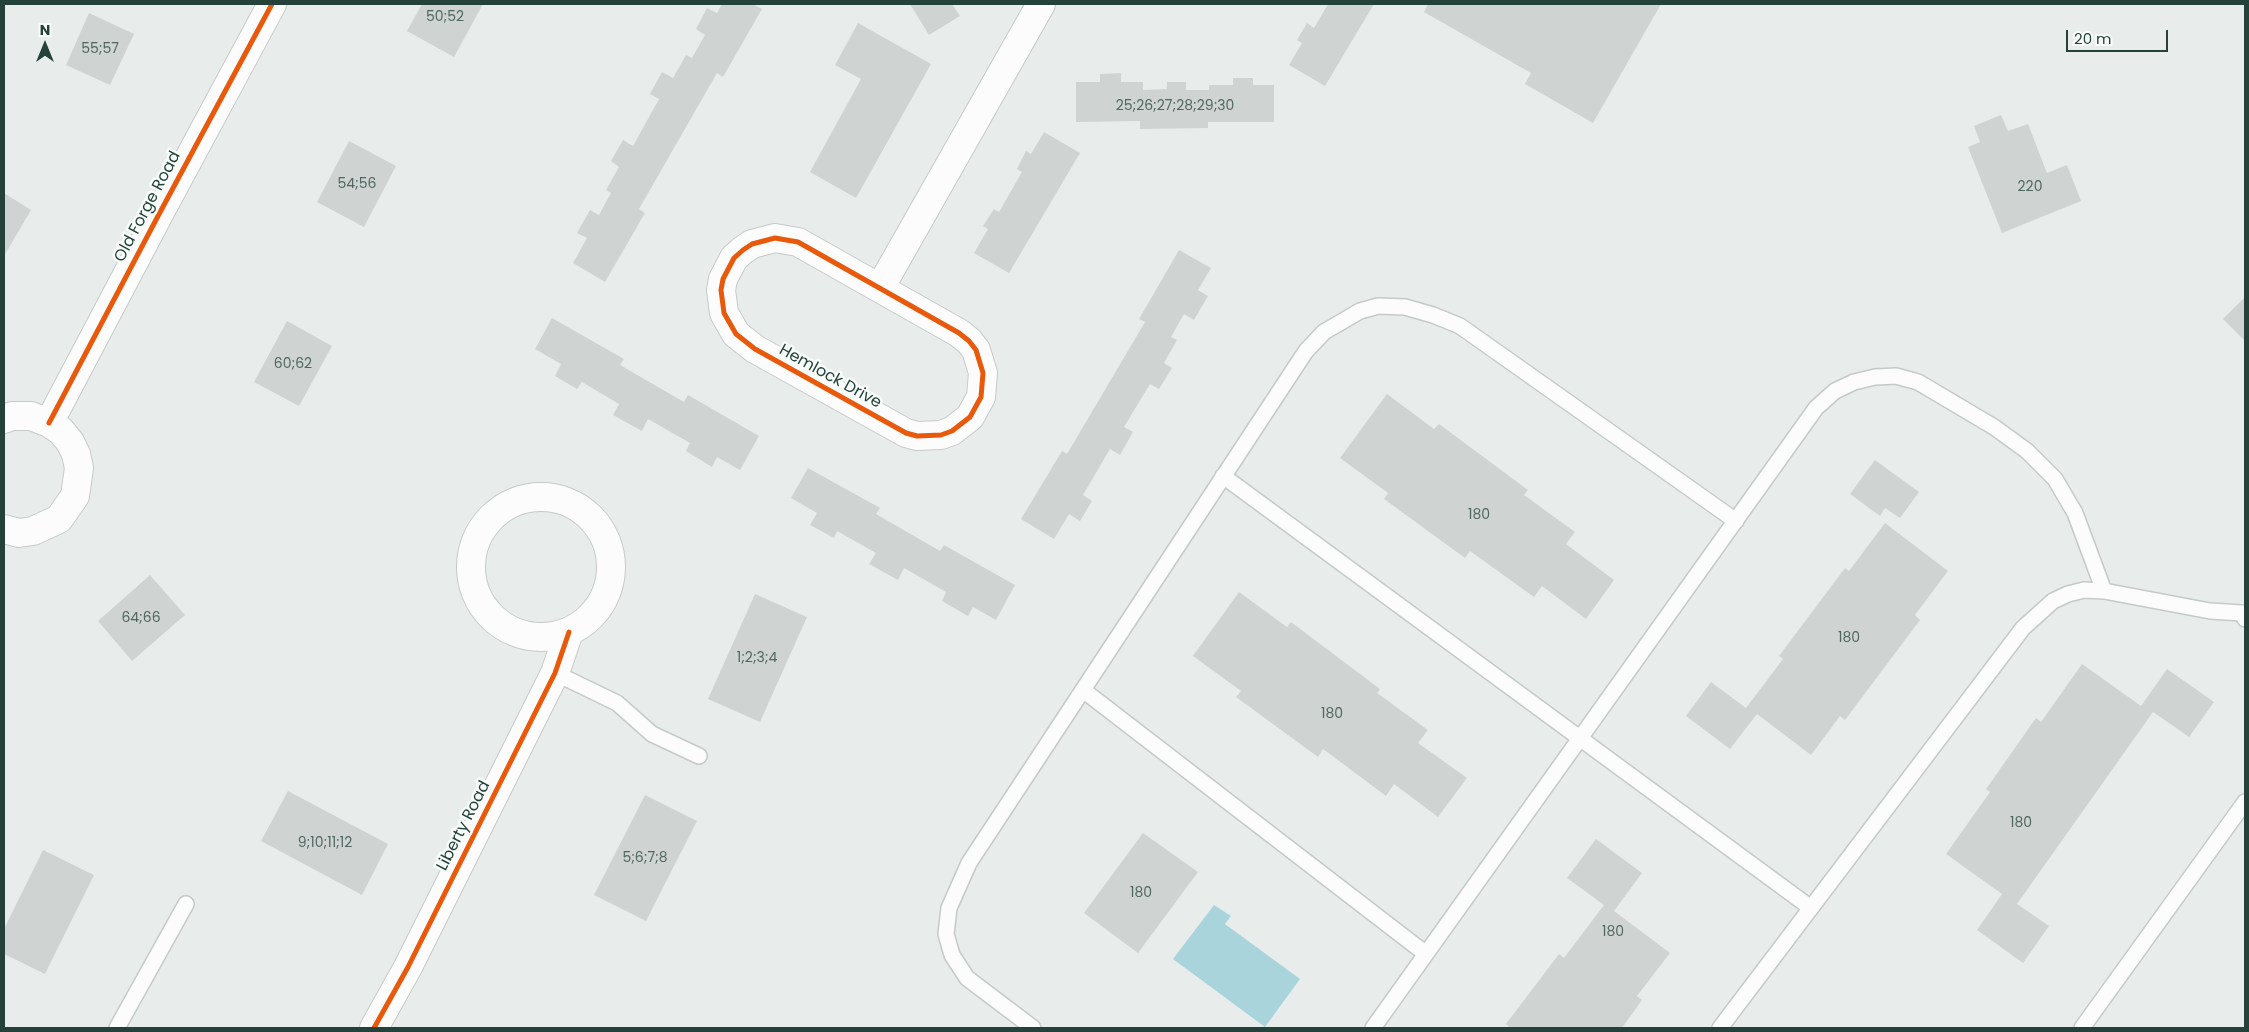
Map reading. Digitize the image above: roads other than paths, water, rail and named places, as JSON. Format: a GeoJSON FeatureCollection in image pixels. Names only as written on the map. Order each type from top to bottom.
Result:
{"type":"FeatureCollection","features":[{"type":"Feature","properties":{"kind":"street","name":"Old Forge Road"},"geometry":{"type":"LineString","coordinates":[[49,423],[272,4]]}},
{"type":"Feature","properties":{"kind":"street"},"geometry":{"type":"LineString","coordinates":[[880,288],[1041,4]]}},
{"type":"Feature","properties":{"kind":"street","name":"Hemlock Drive"},"geometry":{"type":"LineString","coordinates":[[775,238],[798,242],[880,288],[959,333],[976,350],[983,373],[981,396],[970,417],[952,431],[929,437],[906,433],[830,391],[745,342],[729,324],[721,302],[723,279],[734,258],[752,244],[775,238]]}},
{"type":"Feature","properties":{"kind":"street"},"geometry":{"type":"LineString","coordinates":[[4,419],[12,416],[31,416],[49,423],[61,431],[76,454],[79,482],[75,496],[59,519],[47,526],[19,533],[4,529]]}},
{"type":"Feature","properties":{"kind":"street"},"geometry":{"type":"LineString","coordinates":[[538,497],[558,498],[576,506],[592,518],[603,534],[610,552],[612,571],[608,591],[599,608],[585,622],[568,632],[550,637],[513,632],[491,615],[476,592],[471,574],[472,555],[478,537],[488,522],[502,509],[519,500],[538,497]]}},
{"type":"Feature","properties":{"kind":"street","name":"Liberty Road"},"geometry":{"type":"LineString","coordinates":[[374,1028],[408,967],[555,673],[568,632]]}},
{"type":"Feature","properties":{"kind":"lane"},"geometry":{"type":"LineString","coordinates":[[1033,1028],[967,978],[952,955],[946,934],[949,908],[969,863],[1306,351],[1324,332],[1360,311],[1378,306],[1406,307],[1434,315],[1460,326],[1736,521]]}},
{"type":"Feature","properties":{"kind":"lane"},"geometry":{"type":"LineString","coordinates":[[1373,1028],[1816,408],[1835,391],[1854,382],[1875,377],[1896,376],[1918,382],[1994,427],[2027,451],[2055,479],[2075,513],[2104,591]]}},
{"type":"Feature","properties":{"kind":"lane"},"geometry":{"type":"LineString","coordinates":[[1223,476],[1810,908]]}},
{"type":"Feature","properties":{"kind":"lane"},"geometry":{"type":"LineString","coordinates":[[1720,1028],[2023,628],[2053,602],[2068,594],[2084,590],[2104,591],[2210,611],[2244,615]]}},
{"type":"Feature","properties":{"kind":"lane"},"geometry":{"type":"LineString","coordinates":[[555,673],[616,703],[652,734],[699,756]]}},
{"type":"Feature","properties":{"kind":"lane"},"geometry":{"type":"LineString","coordinates":[[1083,690],[1426,954]]}},
{"type":"Feature","properties":{"kind":"lane"},"geometry":{"type":"LineString","coordinates":[[2082,1028],[2245,802]]}},
{"type":"Feature","properties":{"kind":"lane"},"geometry":{"type":"LineString","coordinates":[[117,1028],[186,904]]}},
{"type":"Feature","properties":{"kind":"water"},"geometry":{"type":"Polygon","coordinates":[[[1214,905],[1231,916],[1225,924],[1300,979],[1265,1027],[1173,959],[1214,905]]]}}]}
